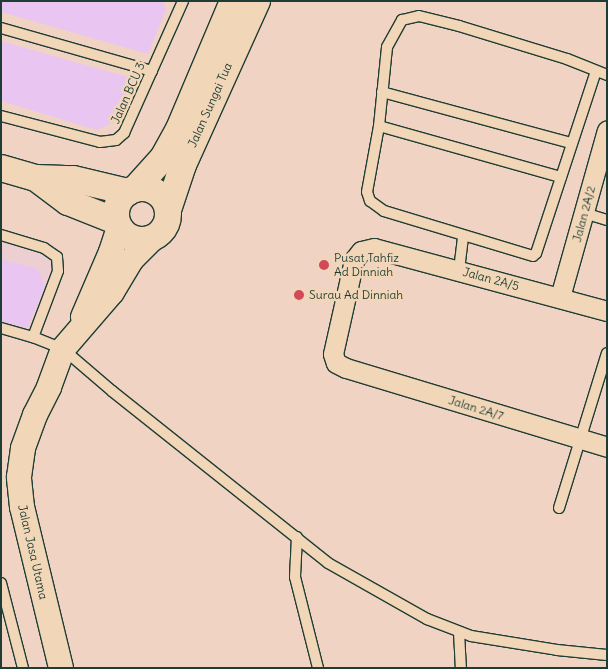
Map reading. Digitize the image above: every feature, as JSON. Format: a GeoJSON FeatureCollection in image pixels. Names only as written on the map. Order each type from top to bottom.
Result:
{"type":"FeatureCollection","features":[{"type":"Feature","properties":{"kind":"main road","name":"Jalan Sungai Tua"},"geometry":{"type":"LineString","coordinates":[[132,190],[163,158],[179,129],[233,1]]}},
{"type":"Feature","properties":{"kind":"main road","name":"Jalan Sungai Tua"},"geometry":{"type":"LineString","coordinates":[[168,210],[183,165],[257,1]]}},
{"type":"Feature","properties":{"kind":"main road"},"geometry":{"type":"LineString","coordinates":[[1,168],[36,178],[74,179],[132,190],[144,188],[160,195],[168,210],[165,227],[152,239],[137,240],[130,238],[118,224],[68,202],[36,178]]}},
{"type":"Feature","properties":{"kind":"main road"},"geometry":{"type":"LineString","coordinates":[[118,224],[117,204],[132,190]]}},
{"type":"Feature","properties":{"kind":"street","name":"Jalan 2A/2"},"geometry":{"type":"LineString","coordinates":[[560,297],[607,130]]}},
{"type":"Feature","properties":{"kind":"street","name":"Jalan Jasa Utama"},"geometry":{"type":"LineString","coordinates":[[79,328],[94,287],[111,252],[118,224]]}},
{"type":"Feature","properties":{"kind":"street","name":"Jalan Jasa Utama"},"geometry":{"type":"LineString","coordinates":[[61,668],[28,537],[20,477],[23,448],[28,431],[49,387],[63,349],[79,328],[112,292],[132,260],[152,239]]}},
{"type":"Feature","properties":{"kind":"street","name":"Jalan 2A/5"},"geometry":{"type":"LineString","coordinates":[[346,368],[336,363],[333,354],[354,260],[361,251],[374,248],[607,311]]}},
{"type":"Feature","properties":{"kind":"street","name":"Jalan 2A/7"},"geometry":{"type":"LineString","coordinates":[[346,368],[607,447]]}},
{"type":"Feature","properties":{"kind":"lane","name":"Jalan BCU 3"},"geometry":{"type":"LineString","coordinates":[[1,116],[100,142],[116,140],[124,133],[183,1]]}},
{"type":"Feature","properties":{"kind":"lane"},"geometry":{"type":"LineString","coordinates":[[596,71],[536,253],[533,256],[384,211],[370,201],[366,192],[379,126],[388,47],[402,20],[419,16],[567,59],[607,75]]}},
{"type":"Feature","properties":{"kind":"lane"},"geometry":{"type":"LineString","coordinates":[[1,28],[152,71]]}},
{"type":"Feature","properties":{"kind":"lane"},"geometry":{"type":"LineString","coordinates":[[382,92],[572,143]]}},
{"type":"Feature","properties":{"kind":"lane"},"geometry":{"type":"LineString","coordinates":[[379,126],[561,177]]}},
{"type":"Feature","properties":{"kind":"lane"},"geometry":{"type":"LineString","coordinates":[[584,213],[607,220]]}},
{"type":"Feature","properties":{"kind":"lane"},"geometry":{"type":"LineString","coordinates":[[1,235],[44,248],[57,257],[58,271],[33,337]]}},
{"type":"Feature","properties":{"kind":"lane"},"geometry":{"type":"LineString","coordinates":[[459,270],[463,236]]}},
{"type":"Feature","properties":{"kind":"lane"},"geometry":{"type":"LineString","coordinates":[[1,328],[33,337],[63,349],[112,392],[328,563],[427,619],[470,636],[557,650],[607,655]]}},
{"type":"Feature","properties":{"kind":"lane"},"geometry":{"type":"LineString","coordinates":[[559,508],[607,353]]}},
{"type":"Feature","properties":{"kind":"lane"},"geometry":{"type":"LineString","coordinates":[[297,537],[295,577],[318,668]]}},
{"type":"Feature","properties":{"kind":"lane"},"geometry":{"type":"LineString","coordinates":[[1,583],[23,668]]}},
{"type":"Feature","properties":{"kind":"lane"},"geometry":{"type":"LineString","coordinates":[[459,632],[461,668]]}},
{"type":"Feature","properties":{"kind":"shaded area"},"geometry":{"type":"Polygon","coordinates":[[[1,238],[42,250],[53,259],[54,271],[31,332],[1,324],[1,238]]]}},
{"type":"Feature","properties":{"kind":"building"},"geometry":{"type":"Polygon","coordinates":[[[1,1],[163,1],[166,10],[148,54],[1,12],[1,1]]]}},
{"type":"Feature","properties":{"kind":"building"},"geometry":{"type":"Polygon","coordinates":[[[1,41],[135,79],[114,122],[97,130],[1,101],[1,41]]]}},
{"type":"Feature","properties":{"kind":"building"},"geometry":{"type":"Polygon","coordinates":[[[1,259],[38,269],[45,287],[27,328],[1,321],[1,259]]]}},
{"type":"Feature","properties":{"kind":"place","name":"Pusat Tahfiz Ad Dinniah"},"geometry":{"type":"Point","coordinates":[324,265]}},
{"type":"Feature","properties":{"kind":"place","name":"Surau Ad Dinniah"},"geometry":{"type":"Point","coordinates":[299,295]}}]}
